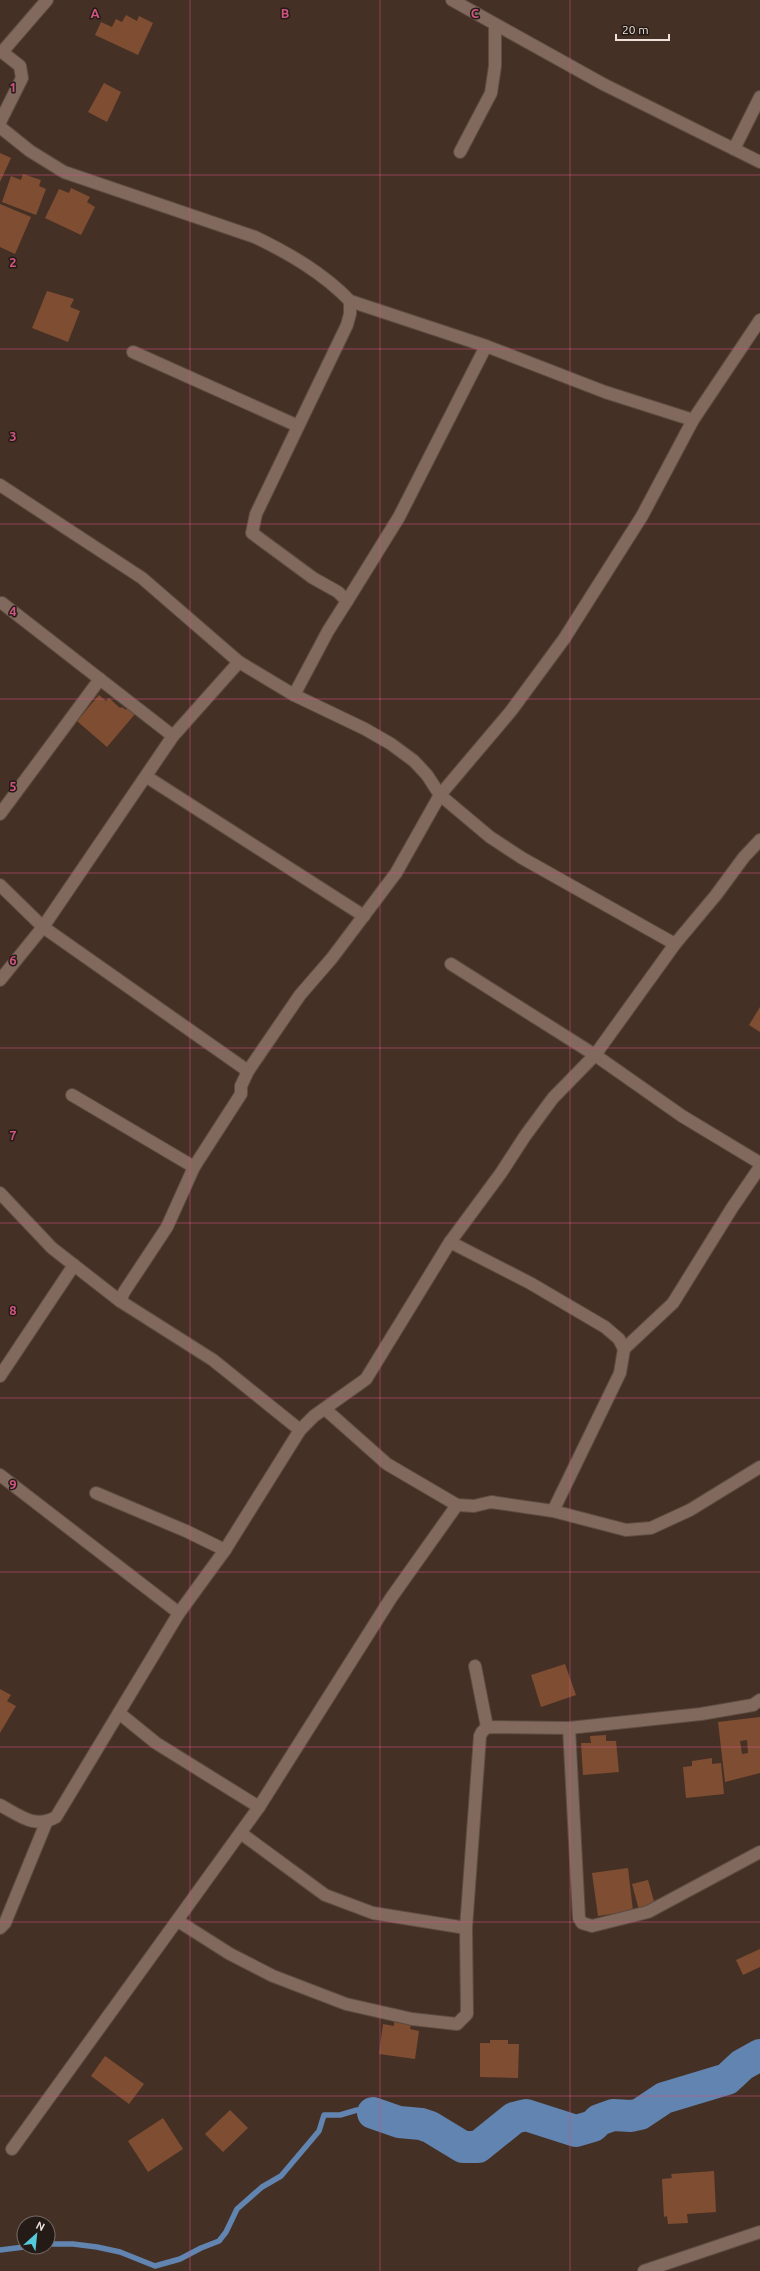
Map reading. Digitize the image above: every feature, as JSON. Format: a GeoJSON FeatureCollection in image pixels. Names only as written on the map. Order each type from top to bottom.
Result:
{"type":"FeatureCollection","features":[{"type":"Feature","properties":{"kind":"street"},"geometry":{"type":"LineString","coordinates":[[0,122],[22,78],[20,66],[1,52],[47,0]]}},
{"type":"Feature","properties":{"kind":"street"},"geometry":{"type":"LineString","coordinates":[[452,0],[603,84],[760,162]]}},
{"type":"Feature","properties":{"kind":"street"},"geometry":{"type":"LineString","coordinates":[[460,152],[491,94],[495,66],[495,24]]}},
{"type":"Feature","properties":{"kind":"street"},"geometry":{"type":"LineString","coordinates":[[734,149],[760,97]]}},
{"type":"Feature","properties":{"kind":"street"},"geometry":{"type":"LineString","coordinates":[[0,127],[30,151],[64,172],[256,237],[282,250],[328,280],[350,301],[486,346],[605,392],[693,420]]}},
{"type":"Feature","properties":{"kind":"street"},"geometry":{"type":"LineString","coordinates":[[347,601],[338,592],[313,578],[252,533],[256,514],[347,325],[350,314],[350,301]]}},
{"type":"Feature","properties":{"kind":"street"},"geometry":{"type":"LineString","coordinates":[[120,1302],[124,1292],[167,1227],[194,1167],[241,1094],[241,1086],[248,1071],[300,995],[332,958],[396,873],[440,795],[510,711],[564,639],[642,516],[693,420],[760,320]]}},
{"type":"Feature","properties":{"kind":"street"},"geometry":{"type":"LineString","coordinates":[[294,695],[328,631],[399,517],[486,346]]}},
{"type":"Feature","properties":{"kind":"street"},"geometry":{"type":"LineString","coordinates":[[133,352],[298,426]]}},
{"type":"Feature","properties":{"kind":"street"},"geometry":{"type":"LineString","coordinates":[[0,485],[142,578],[239,662],[294,695],[365,729],[392,744],[414,761],[427,774],[440,795],[490,838],[522,858],[675,944]]}},
{"type":"Feature","properties":{"kind":"street"},"geometry":{"type":"LineString","coordinates":[[2,603],[173,736]]}},
{"type":"Feature","properties":{"kind":"street"},"geometry":{"type":"LineString","coordinates":[[0,980],[43,927],[147,777],[173,736],[239,662]]}},
{"type":"Feature","properties":{"kind":"street"},"geometry":{"type":"LineString","coordinates":[[0,814],[100,679]]}},
{"type":"Feature","properties":{"kind":"street"},"geometry":{"type":"LineString","coordinates":[[147,777],[364,916]]}},
{"type":"Feature","properties":{"kind":"street"},"geometry":{"type":"LineString","coordinates":[[0,1928],[4,1923],[46,1823],[56,1817],[179,1613],[225,1550],[300,1430],[325,1409],[366,1379],[450,1242],[553,1098],[595,1055],[675,944],[716,896],[744,857],[760,840]]}},
{"type":"Feature","properties":{"kind":"street"},"geometry":{"type":"LineString","coordinates":[[0,885],[43,927],[248,1071]]}},
{"type":"Feature","properties":{"kind":"street"},"geometry":{"type":"LineString","coordinates":[[451,964],[595,1055],[682,1116],[760,1163]]}},
{"type":"Feature","properties":{"kind":"street"},"geometry":{"type":"LineString","coordinates":[[72,1095],[194,1167]]}},
{"type":"Feature","properties":{"kind":"street"},"geometry":{"type":"LineString","coordinates":[[624,1349],[673,1303],[732,1208],[760,1167]]}},
{"type":"Feature","properties":{"kind":"street"},"geometry":{"type":"LineString","coordinates":[[0,1194],[52,1248],[120,1302],[213,1360],[300,1430]]}},
{"type":"Feature","properties":{"kind":"street"},"geometry":{"type":"LineString","coordinates":[[450,1242],[530,1283],[605,1327],[619,1339],[624,1349],[620,1373],[553,1511]]}},
{"type":"Feature","properties":{"kind":"street"},"geometry":{"type":"LineString","coordinates":[[0,1376],[74,1265]]}},
{"type":"Feature","properties":{"kind":"street"},"geometry":{"type":"LineString","coordinates":[[325,1409],[387,1464],[457,1505],[474,1506],[491,1502],[553,1511],[626,1530],[651,1528],[690,1510],[760,1467]]}},
{"type":"Feature","properties":{"kind":"street"},"geometry":{"type":"LineString","coordinates":[[0,1475],[179,1613]]}},
{"type":"Feature","properties":{"kind":"street"},"geometry":{"type":"LineString","coordinates":[[96,1493],[186,1531],[225,1550]]}},
{"type":"Feature","properties":{"kind":"street"},"geometry":{"type":"LineString","coordinates":[[12,2149],[242,1834],[391,1598],[457,1505]]}},
{"type":"Feature","properties":{"kind":"street"},"geometry":{"type":"LineString","coordinates":[[475,1666],[487,1727]]}},
{"type":"Feature","properties":{"kind":"street"},"geometry":{"type":"LineString","coordinates":[[178,1921],[230,1954],[274,1976],[346,2004],[412,2019],[449,2025],[457,2024],[467,2014],[466,1928],[480,1736],[484,1729],[487,1727],[569,1728],[701,1714],[752,1705],[760,1700]]}},
{"type":"Feature","properties":{"kind":"street"},"geometry":{"type":"LineString","coordinates":[[119,1713],[156,1743],[259,1807]]}},
{"type":"Feature","properties":{"kind":"street"},"geometry":{"type":"LineString","coordinates":[[569,1728],[579,1918],[582,1923],[592,1926],[648,1912],[760,1852]]}},
{"type":"Feature","properties":{"kind":"street"},"geometry":{"type":"LineString","coordinates":[[0,1805],[24,1818],[46,1823]]}},
{"type":"Feature","properties":{"kind":"street"},"geometry":{"type":"LineString","coordinates":[[242,1834],[326,1895],[373,1913],[466,1928]]}},
{"type":"Feature","properties":{"kind":"street"},"geometry":{"type":"LineString","coordinates":[[644,2271],[760,2232]]}},
{"type":"Feature","properties":{"kind":"building"},"geometry":{"type":"Polygon","coordinates":[[[126,15],[137,21],[139,16],[153,23],[138,55],[95,35],[101,22],[112,27],[116,19],[122,22],[126,15]]]}},
{"type":"Feature","properties":{"kind":"building"},"geometry":{"type":"Polygon","coordinates":[[[104,83],[121,92],[107,122],[88,112],[104,83]]]}},
{"type":"Feature","properties":{"kind":"building"},"geometry":{"type":"Polygon","coordinates":[[[0,153],[11,158],[0,182],[0,153]]]}},
{"type":"Feature","properties":{"kind":"building"},"geometry":{"type":"Polygon","coordinates":[[[23,174],[41,180],[39,186],[46,189],[36,215],[2,202],[11,176],[21,180],[23,174]]]}},
{"type":"Feature","properties":{"kind":"building"},"geometry":{"type":"Polygon","coordinates":[[[71,188],[90,197],[87,202],[95,207],[81,235],[45,218],[59,189],[69,193],[71,188]]]}},
{"type":"Feature","properties":{"kind":"building"},"geometry":{"type":"Polygon","coordinates":[[[0,204],[31,217],[15,254],[0,247],[0,204]]]}},
{"type":"Feature","properties":{"kind":"building"},"geometry":{"type":"Polygon","coordinates":[[[47,291],[74,299],[70,307],[80,311],[68,342],[32,328],[47,291]]]}},
{"type":"Feature","properties":{"kind":"building"},"geometry":{"type":"Polygon","coordinates":[[[99,695],[106,701],[109,698],[120,708],[122,707],[126,710],[127,707],[135,714],[107,747],[77,721],[99,695]]]}},
{"type":"Feature","properties":{"kind":"building"},"geometry":{"type":"Polygon","coordinates":[[[760,1007],[760,1032],[749,1025],[760,1007]]]}},
{"type":"Feature","properties":{"kind":"building"},"geometry":{"type":"Polygon","coordinates":[[[565,1664],[576,1695],[541,1707],[531,1675],[565,1664]]]}},
{"type":"Feature","properties":{"kind":"building"},"geometry":{"type":"Polygon","coordinates":[[[0,1689],[11,1695],[7,1701],[16,1706],[0,1733],[0,1689]]]}},
{"type":"Feature","properties":{"kind":"building"},"geometry":{"type":"Polygon","coordinates":[[[760,1717],[760,1773],[725,1782],[718,1722],[760,1717]],[[747,1740],[740,1741],[742,1754],[748,1753],[747,1740]]]}},
{"type":"Feature","properties":{"kind":"building"},"geometry":{"type":"Polygon","coordinates":[[[606,1735],[606,1741],[616,1741],[619,1772],[583,1775],[581,1743],[591,1743],[590,1736],[606,1735]]]}},
{"type":"Feature","properties":{"kind":"building"},"geometry":{"type":"Polygon","coordinates":[[[712,1758],[712,1764],[721,1763],[724,1794],[686,1798],[683,1767],[692,1766],[692,1761],[712,1758]]]}},
{"type":"Feature","properties":{"kind":"building"},"geometry":{"type":"Polygon","coordinates":[[[628,1868],[633,1911],[598,1916],[592,1873],[628,1868]]]}},
{"type":"Feature","properties":{"kind":"building"},"geometry":{"type":"Polygon","coordinates":[[[648,1880],[655,1905],[639,1910],[632,1884],[648,1880]]]}},
{"type":"Feature","properties":{"kind":"building"},"geometry":{"type":"Polygon","coordinates":[[[760,1949],[760,1967],[743,1975],[736,1960],[760,1949]]]}},
{"type":"Feature","properties":{"kind":"building"},"geometry":{"type":"Polygon","coordinates":[[[394,2022],[411,2025],[410,2029],[419,2031],[415,2059],[379,2054],[383,2024],[394,2026],[394,2022]]]}},
{"type":"Feature","properties":{"kind":"building"},"geometry":{"type":"Polygon","coordinates":[[[490,2040],[508,2040],[508,2044],[519,2044],[518,2078],[480,2077],[480,2043],[490,2043],[490,2040]]]}},
{"type":"Feature","properties":{"kind":"building"},"geometry":{"type":"Polygon","coordinates":[[[105,2056],[144,2084],[129,2104],[91,2076],[105,2056]]]}},
{"type":"Feature","properties":{"kind":"building"},"geometry":{"type":"Polygon","coordinates":[[[230,2110],[248,2128],[223,2152],[205,2134],[230,2110]]]}},
{"type":"Feature","properties":{"kind":"building"},"geometry":{"type":"Polygon","coordinates":[[[163,2118],[183,2149],[148,2172],[128,2141],[163,2118]]]}},
{"type":"Feature","properties":{"kind":"building"},"geometry":{"type":"Polygon","coordinates":[[[714,2171],[716,2212],[687,2214],[688,2223],[668,2224],[667,2216],[664,2217],[662,2179],[672,2178],[671,2174],[714,2171]]]}},
{"type":"Feature","properties":{"kind":"waterway"},"geometry":{"type":"LineString","coordinates":[[373,2113],[399,2122],[421,2124],[430,2127],[463,2147],[478,2147],[514,2118],[526,2115],[576,2131],[593,2126],[599,2120],[613,2115],[631,2116],[640,2114],[664,2098],[727,2079],[742,2065],[760,2055]]}},
{"type":"Feature","properties":{"kind":"waterway"},"geometry":{"type":"LineString","coordinates":[[56,2244],[73,2244],[120,2252],[155,2266],[180,2259],[219,2241],[226,2232],[237,2209],[262,2187],[281,2176],[319,2131],[324,2115],[340,2115],[357,2110],[373,2113]]}},
{"type":"Feature","properties":{"kind":"waterway"},"geometry":{"type":"LineString","coordinates":[[0,2250],[16,2248]]}}]}
